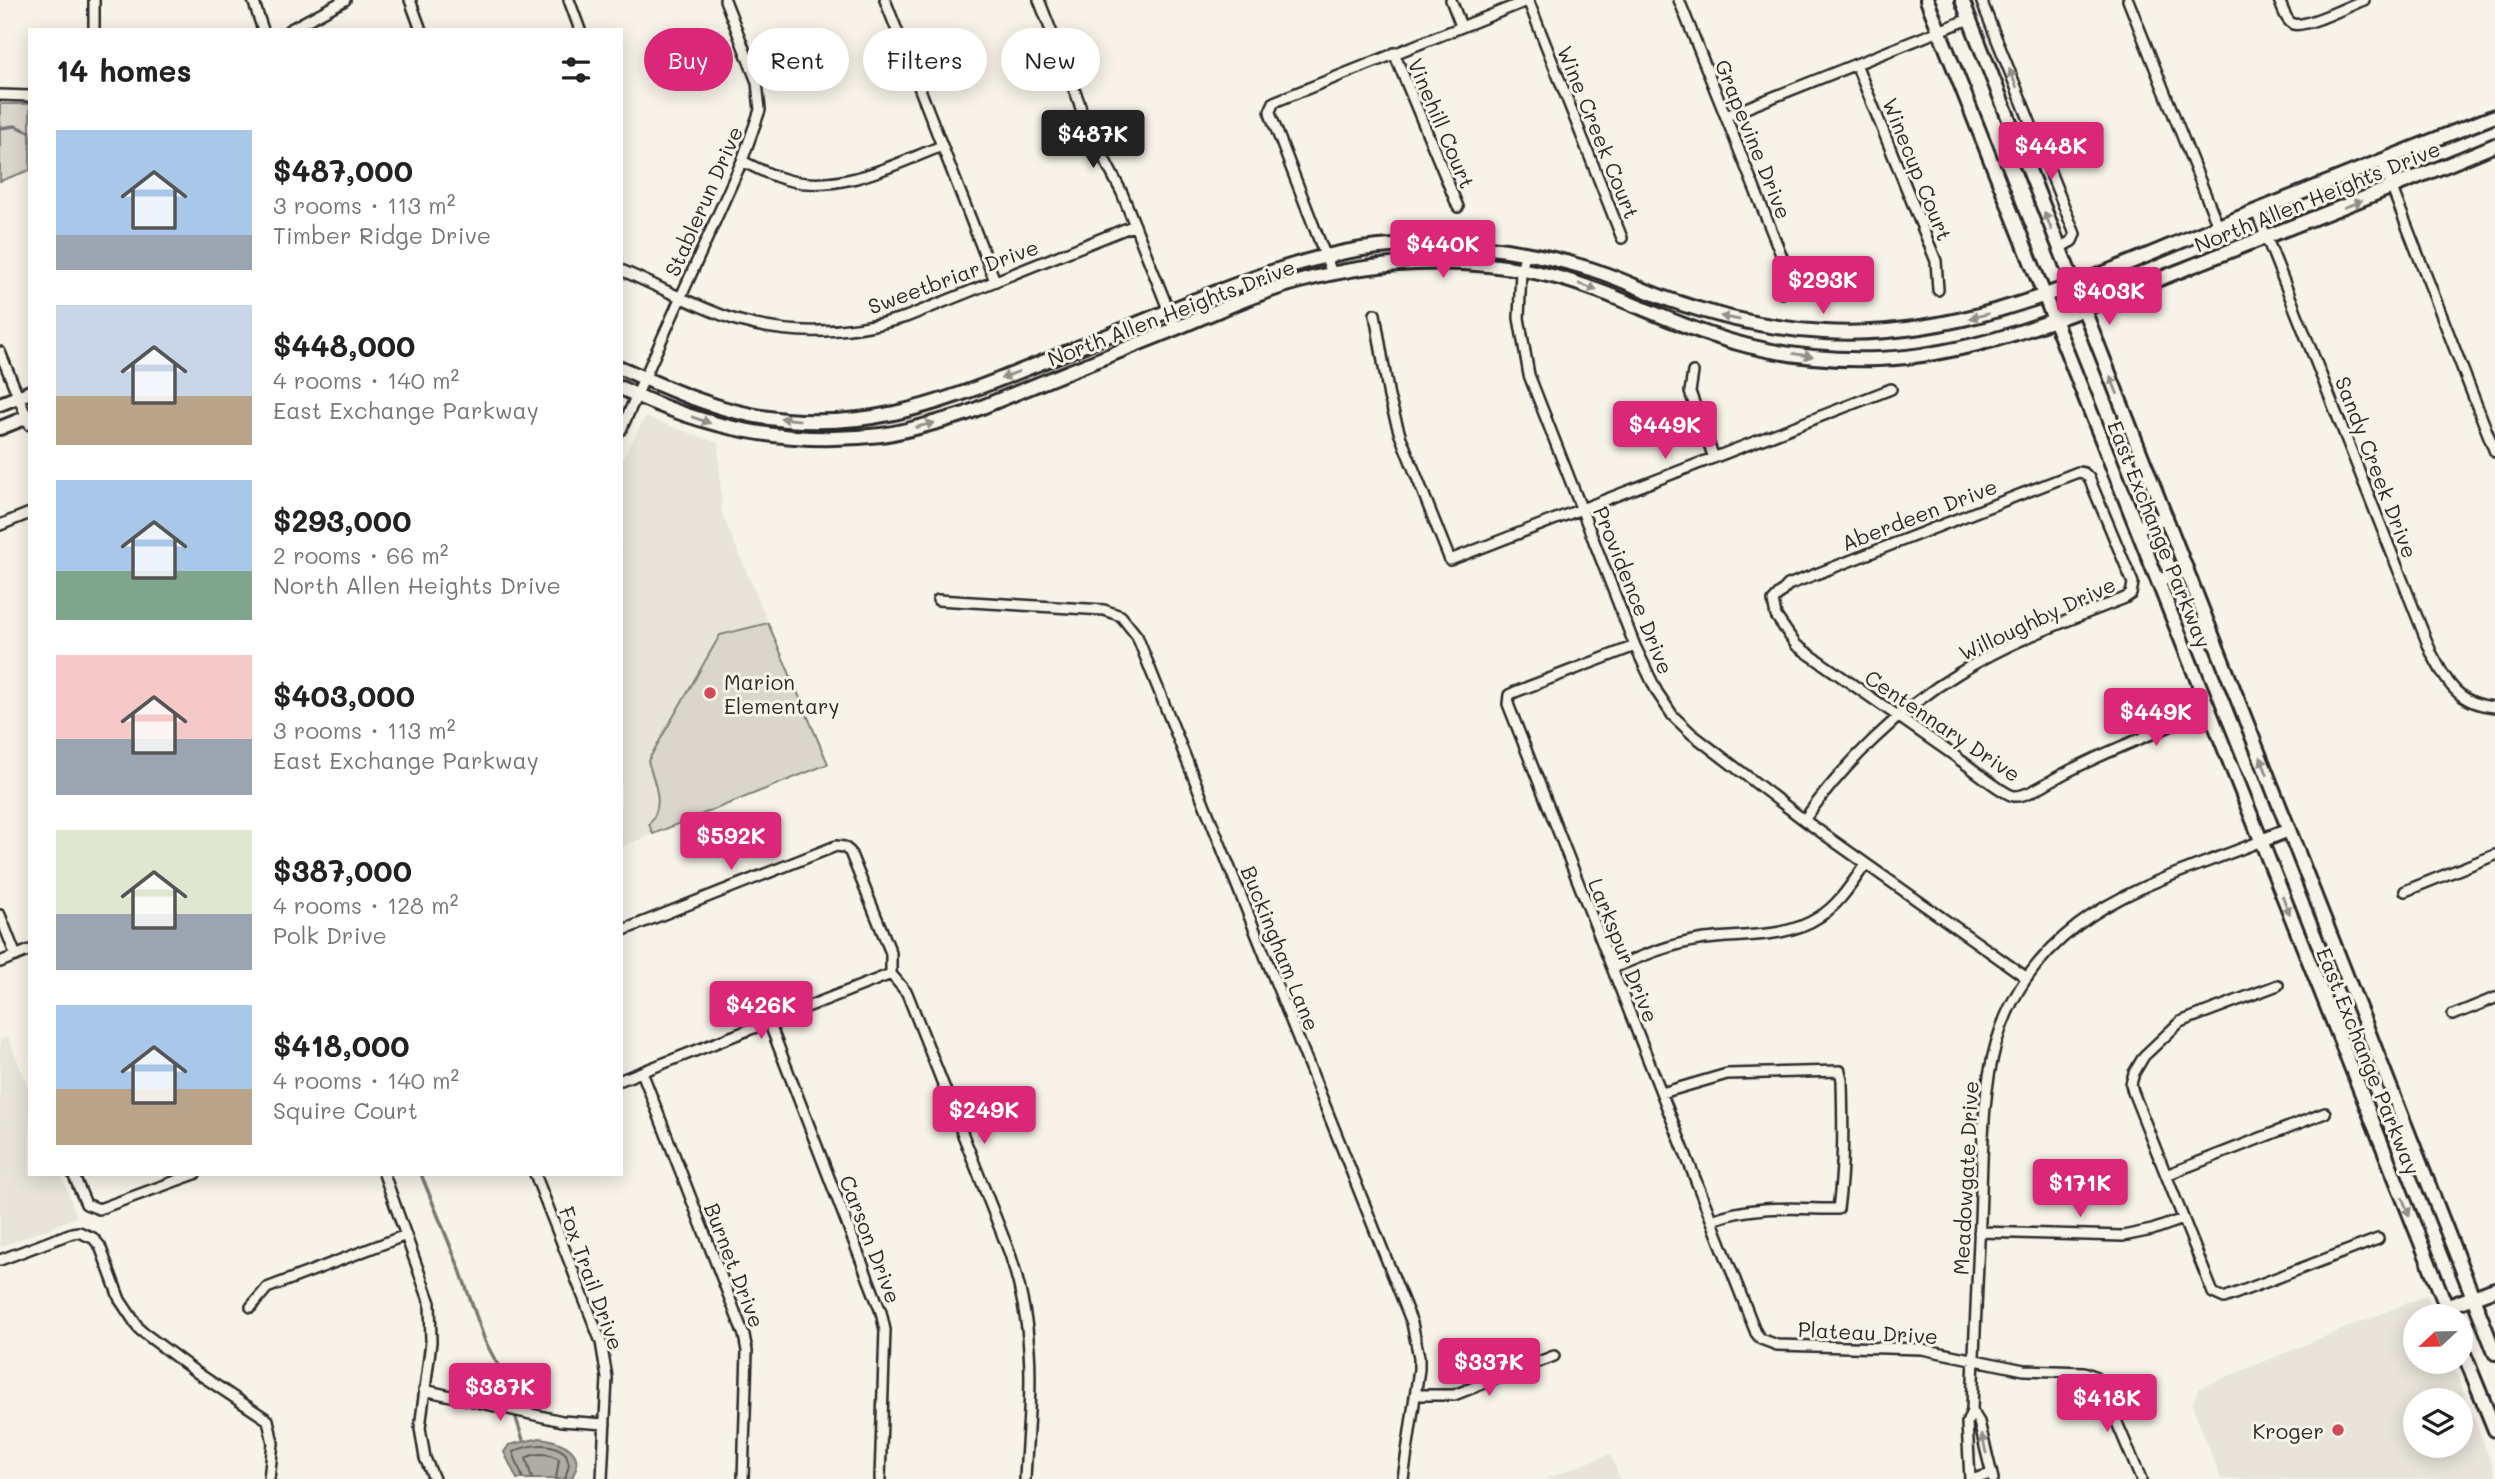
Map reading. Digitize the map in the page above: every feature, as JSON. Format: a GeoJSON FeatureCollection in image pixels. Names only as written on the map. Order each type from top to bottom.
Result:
{"type":"FeatureCollection","features":[{"type":"Feature","properties":{"kind":"main road","name":"East Exchange Parkway"},"geometry":{"type":"LineString","coordinates":[[1927,0],[2445,1304]]}},
{"type":"Feature","properties":{"kind":"main road","name":"East Exchange Parkway"},"geometry":{"type":"LineString","coordinates":[[1962,0],[2495,1353]]}},
{"type":"Feature","properties":{"kind":"main road","name":"North Allen Heights Drive"},"geometry":{"type":"LineString","coordinates":[[623,369],[680,394],[750,415],[810,421],[879,418],[960,395],[1267,272],[1364,249],[1439,244],[1526,252],[1587,268],[1718,316],[1766,326],[1823,332],[1877,332],[1934,326],[1991,314],[2074,285],[2495,116]]}},
{"type":"Feature","properties":{"kind":"main road","name":"North Allen Heights Drive"},"geometry":{"type":"LineString","coordinates":[[623,389],[709,423],[747,432],[796,438],[839,439],[884,434],[965,414],[1277,288],[1332,273],[1426,263],[1478,264],[1521,270],[1580,284],[1713,336],[1765,349],[1824,358],[1879,359],[1939,353],[1999,340],[2084,309],[2495,145]]}},
{"type":"Feature","properties":{"kind":"main road"},"geometry":{"type":"LineString","coordinates":[[0,404],[24,394]]}},
{"type":"Feature","properties":{"kind":"main road"},"geometry":{"type":"LineString","coordinates":[[0,428],[28,419]]}},
{"type":"Feature","properties":{"kind":"main road"},"geometry":{"type":"LineString","coordinates":[[2137,528],[2166,517]]}},
{"type":"Feature","properties":{"kind":"main road"},"geometry":{"type":"LineString","coordinates":[[2158,581],[2187,570]]}},
{"type":"Feature","properties":{"kind":"main road"},"geometry":{"type":"LineString","coordinates":[[2261,841],[2289,830]]}},
{"type":"Feature","properties":{"kind":"main road"},"geometry":{"type":"LineString","coordinates":[[2461,1304],[2495,1289]]}},
{"type":"Feature","properties":{"kind":"main road"},"geometry":{"type":"LineString","coordinates":[[2472,1374],[2495,1430]]}},
{"type":"Feature","properties":{"kind":"street"},"geometry":{"type":"LineString","coordinates":[[94,0],[94,28]]}},
{"type":"Feature","properties":{"kind":"street"},"geometry":{"type":"LineString","coordinates":[[253,0],[262,28]]}},
{"type":"Feature","properties":{"kind":"street"},"geometry":{"type":"LineString","coordinates":[[293,28],[345,0]]}},
{"type":"Feature","properties":{"kind":"street"},"geometry":{"type":"LineString","coordinates":[[410,0],[420,28]]}},
{"type":"Feature","properties":{"kind":"street"},"geometry":{"type":"LineString","coordinates":[[569,0],[579,28]]}},
{"type":"Feature","properties":{"kind":"street","name":"Stablerun Drive"},"geometry":{"type":"LineString","coordinates":[[623,426],[741,161],[760,110],[757,82],[725,0]]}},
{"type":"Feature","properties":{"kind":"street"},"geometry":{"type":"LineString","coordinates":[[885,0],[995,281]]}},
{"type":"Feature","properties":{"kind":"street"},"geometry":{"type":"LineString","coordinates":[[1039,0],[1084,120],[1122,193],[1177,328]]}},
{"type":"Feature","properties":{"kind":"street"},"geometry":{"type":"LineString","coordinates":[[1451,0],[1461,26]]}},
{"type":"Feature","properties":{"kind":"street"},"geometry":{"type":"LineString","coordinates":[[1332,273],[1271,116],[1272,106],[1278,99],[1528,0]]}},
{"type":"Feature","properties":{"kind":"street","name":"Wine Creek Court"},"geometry":{"type":"LineString","coordinates":[[1528,0],[1622,237]]}},
{"type":"Feature","properties":{"kind":"street","name":"Grapevine Drive"},"geometry":{"type":"LineString","coordinates":[[1679,0],[1782,257],[1782,293]]}},
{"type":"Feature","properties":{"kind":"street"},"geometry":{"type":"LineString","coordinates":[[1981,0],[2075,234],[2071,242],[2059,248]]}},
{"type":"Feature","properties":{"kind":"street"},"geometry":{"type":"LineString","coordinates":[[2128,0],[2218,226]]}},
{"type":"Feature","properties":{"kind":"street"},"geometry":{"type":"LineString","coordinates":[[2278,0],[2290,22],[2294,24],[2315,20],[2364,0]]}},
{"type":"Feature","properties":{"kind":"street"},"geometry":{"type":"LineString","coordinates":[[1726,116],[1969,19]]}},
{"type":"Feature","properties":{"kind":"street","name":"Vinehill Court"},"geometry":{"type":"LineString","coordinates":[[1394,53],[1458,207]]}},
{"type":"Feature","properties":{"kind":"street","name":"Winecup Court"},"geometry":{"type":"LineString","coordinates":[[1856,64],[1936,261],[1938,290]]}},
{"type":"Feature","properties":{"kind":"street"},"geometry":{"type":"LineString","coordinates":[[0,95],[28,96]]}},
{"type":"Feature","properties":{"kind":"street"},"geometry":{"type":"LineString","coordinates":[[741,161],[773,176],[792,181],[831,183],[859,177],[942,146]]}},
{"type":"Feature","properties":{"kind":"street"},"geometry":{"type":"LineString","coordinates":[[2381,160],[2495,452]]}},
{"type":"Feature","properties":{"kind":"street","name":"Sandy Creek Drive"},"geometry":{"type":"LineString","coordinates":[[2256,211],[2431,652],[2450,687],[2466,700],[2495,707]]}},
{"type":"Feature","properties":{"kind":"street","name":"Sweetbriar Drive"},"geometry":{"type":"LineString","coordinates":[[623,271],[733,319],[769,328],[809,332],[843,331],[876,326],[906,317],[1135,225]]}},
{"type":"Feature","properties":{"kind":"street","name":"Providence Drive"},"geometry":{"type":"LineString","coordinates":[[1526,252],[1521,270],[1519,318],[1527,364],[1635,646],[1657,692],[1673,716],[1692,734],[1804,820],[2027,978]]}},
{"type":"Feature","properties":{"kind":"street"},"geometry":{"type":"LineString","coordinates":[[1375,314],[1389,397],[1400,435],[1450,560],[1891,389]]}},
{"type":"Feature","properties":{"kind":"street"},"geometry":{"type":"LineString","coordinates":[[0,352],[24,394],[28,414]]}},
{"type":"Feature","properties":{"kind":"street"},"geometry":{"type":"LineString","coordinates":[[1693,372],[1690,392],[1714,458]]}},
{"type":"Feature","properties":{"kind":"street","name":"Aberdeen Drive"},"geometry":{"type":"LineString","coordinates":[[1773,601],[1788,585],[2078,472],[2089,478],[2133,583],[2133,590]]}},
{"type":"Feature","properties":{"kind":"street"},"geometry":{"type":"LineString","coordinates":[[0,525],[28,514]]}},
{"type":"Feature","properties":{"kind":"street","name":"Willoughby Drive"},"geometry":{"type":"LineString","coordinates":[[1804,820],[1849,763],[1899,718],[1958,673],[2025,639],[2125,598],[2133,590]]}},
{"type":"Feature","properties":{"kind":"street","name":"Buckingham Lane"},"geometry":{"type":"LineString","coordinates":[[938,600],[1104,610],[1122,616],[1137,636],[1408,1313],[1419,1357],[1417,1395],[1403,1479]]}},
{"type":"Feature","properties":{"kind":"street","name":"Centennary Drive"},"geometry":{"type":"LineString","coordinates":[[1773,601],[1776,616],[1796,645],[2011,796],[2036,789],[2093,759],[2177,723]]}},
{"type":"Feature","properties":{"kind":"street","name":"Larkspur Drive"},"geometry":{"type":"LineString","coordinates":[[1635,646],[1515,692],[1510,695],[1509,700],[1756,1333],[1764,1341]]}},
{"type":"Feature","properties":{"kind":"street","name":"Meadowgate Drive"},"geometry":{"type":"LineString","coordinates":[[1972,1479],[1967,1423],[1972,1411],[1986,1085],[1991,1057],[2008,1012],[2027,978],[2060,940],[2100,911],[2147,887],[2261,841]]}},
{"type":"Feature","properties":{"kind":"street"},"geometry":{"type":"LineString","coordinates":[[623,930],[836,846],[844,847],[850,852],[891,953],[891,974],[907,993],[1019,1280],[1030,1352],[1025,1479]]}},
{"type":"Feature","properties":{"kind":"street"},"geometry":{"type":"LineString","coordinates":[[2405,891],[2495,855]]}},
{"type":"Feature","properties":{"kind":"street"},"geometry":{"type":"LineString","coordinates":[[1613,968],[1642,956],[1692,942],[1780,932],[1807,923],[1825,913],[1846,892],[1866,865]]}},
{"type":"Feature","properties":{"kind":"street"},"geometry":{"type":"LineString","coordinates":[[0,915],[16,956]]}},
{"type":"Feature","properties":{"kind":"street"},"geometry":{"type":"LineString","coordinates":[[0,962],[28,951]]}},
{"type":"Feature","properties":{"kind":"street"},"geometry":{"type":"LineString","coordinates":[[623,1079],[891,974]]}},
{"type":"Feature","properties":{"kind":"street"},"geometry":{"type":"LineString","coordinates":[[2278,985],[2180,1023],[2144,1056],[2131,1084],[2165,1175],[2213,1293],[2224,1298],[2378,1239]]}},
{"type":"Feature","properties":{"kind":"street"},"geometry":{"type":"LineString","coordinates":[[2452,1014],[2495,998]]}},
{"type":"Feature","properties":{"kind":"street","name":"Carson Drive"},"geometry":{"type":"LineString","coordinates":[[769,1022],[881,1312],[885,1330],[880,1479]]}},
{"type":"Feature","properties":{"kind":"street"},"geometry":{"type":"LineString","coordinates":[[1662,1093],[1727,1074],[1840,1071],[1843,1141],[1838,1209],[1768,1208],[1730,1213],[1712,1220]]}},
{"type":"Feature","properties":{"kind":"street","name":"Burnet Drive"},"geometry":{"type":"LineString","coordinates":[[642,1072],[744,1335],[747,1351],[744,1479]]}},
{"type":"Feature","properties":{"kind":"street"},"geometry":{"type":"LineString","coordinates":[[2165,1175],[2325,1113]]}},
{"type":"Feature","properties":{"kind":"street"},"geometry":{"type":"LineString","coordinates":[[74,1176],[82,1198],[93,1208],[103,1208],[190,1176]]}},
{"type":"Feature","properties":{"kind":"street"},"geometry":{"type":"LineString","coordinates":[[385,1176],[430,1303],[432,1342],[420,1415],[421,1442],[434,1479]]}},
{"type":"Feature","properties":{"kind":"street","name":"Fox Trail Drive"},"geometry":{"type":"LineString","coordinates":[[536,1176],[601,1342],[607,1378],[602,1479]]}},
{"type":"Feature","properties":{"kind":"street"},"geometry":{"type":"LineString","coordinates":[[1979,1232],[2123,1236],[2152,1230],[2183,1219]]}},
{"type":"Feature","properties":{"kind":"street"},"geometry":{"type":"LineString","coordinates":[[0,1260],[72,1233],[93,1238],[100,1246],[120,1300],[140,1330],[195,1372],[268,1420],[273,1443],[269,1479]]}},
{"type":"Feature","properties":{"kind":"street"},"geometry":{"type":"LineString","coordinates":[[251,1307],[267,1288],[406,1236]]}},
{"type":"Feature","properties":{"kind":"street","name":"Plateau Drive"},"geometry":{"type":"LineString","coordinates":[[1764,1341],[1777,1345],[1922,1349],[2014,1368],[2084,1372],[2094,1376],[2108,1397],[2141,1479]]}},
{"type":"Feature","properties":{"kind":"street"},"geometry":{"type":"LineString","coordinates":[[1417,1395],[1454,1395],[1553,1356]]}},
{"type":"Feature","properties":{"kind":"street"},"geometry":{"type":"LineString","coordinates":[[424,1390],[562,1421],[605,1424]]}},
{"type":"Feature","properties":{"kind":"street","name":"Meadowgate Drive"},"geometry":{"type":"LineString","coordinates":[[1972,1411],[1979,1422],[1992,1476]]}},
{"type":"Feature","properties":{"kind":"street"},"geometry":{"type":"LineString","coordinates":[[1972,1479],[1992,1476]]}},
{"type":"Feature","properties":{"kind":"shaded area"},"geometry":{"type":"Polygon","coordinates":[[[0,104],[28,104],[28,171],[0,181],[0,104]]]}},
{"type":"Feature","properties":{"kind":"shaded area","name":"Marion Elementary"},"geometry":{"type":"Polygon","coordinates":[[[645,417],[718,443],[722,514],[828,764],[623,846],[623,458],[645,417]]]}},
{"type":"Feature","properties":{"kind":"shaded area"},"geometry":{"type":"Polygon","coordinates":[[[768,623],[828,764],[653,834],[649,824],[654,817],[658,801],[648,761],[720,635],[768,623]]]}},
{"type":"Feature","properties":{"kind":"shaded area"},"geometry":{"type":"Polygon","coordinates":[[[8,1037],[28,1088],[28,1176],[62,1176],[77,1217],[0,1247],[0,1040],[8,1037]]]}},
{"type":"Feature","properties":{"kind":"shaded area"},"geometry":{"type":"Polygon","coordinates":[[[2427,1295],[2430,1304],[2405,1304],[2427,1295]]]}},
{"type":"Feature","properties":{"kind":"shaded area"},"geometry":{"type":"Polygon","coordinates":[[[2403,1305],[2403,1374],[2457,1374],[2462,1388],[2403,1388],[2403,1458],[2473,1458],[2473,1416],[2495,1472],[2495,1479],[2221,1479],[2192,1405],[2199,1388],[2403,1305]]]}},
{"type":"Feature","properties":{"kind":"shaded area"},"geometry":{"type":"Polygon","coordinates":[[[1610,1454],[1620,1479],[1545,1479],[1610,1454]]]}},
{"type":"Feature","properties":{"kind":"water"},"geometry":{"type":"Polygon","coordinates":[[[540,1438],[564,1445],[575,1455],[577,1462],[571,1479],[517,1479],[504,1452],[509,1445],[540,1438]]]}},
{"type":"Feature","properties":{"kind":"waterway"},"geometry":{"type":"LineString","coordinates":[[0,128],[15,126],[28,131]]}},
{"type":"Feature","properties":{"kind":"waterway"},"geometry":{"type":"LineString","coordinates":[[422,1176],[485,1341],[501,1371],[523,1440]]}},
{"type":"Feature","properties":{"kind":"place","name":"Marion Elementary"},"geometry":{"type":"Point","coordinates":[710,693]}},
{"type":"Feature","properties":{"kind":"place","name":"Kroger"},"geometry":{"type":"Point","coordinates":[2338,1430]}}]}
